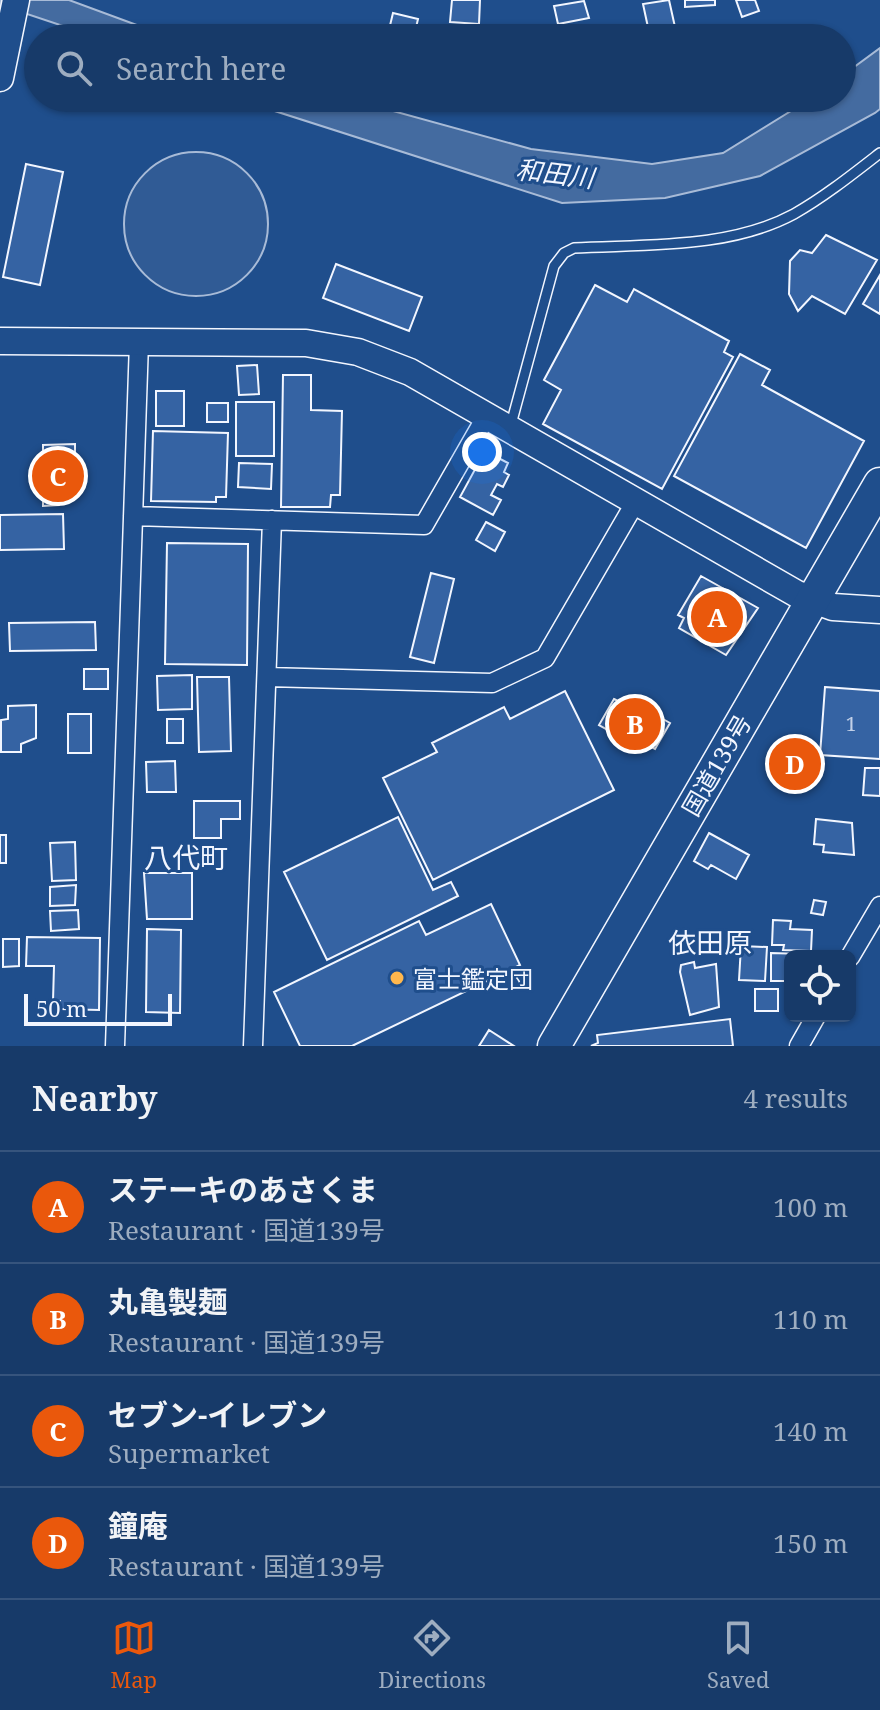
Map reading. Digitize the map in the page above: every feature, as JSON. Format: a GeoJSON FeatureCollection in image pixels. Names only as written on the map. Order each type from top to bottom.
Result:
{"type":"FeatureCollection","features":[{"type":"Feature","properties":{"kind":"highway","name":"国道139号"},"geometry":{"type":"LineString","coordinates":[[554,1046],[880,484]]}},
{"type":"Feature","properties":{"kind":"street"},"geometry":{"type":"LineString","coordinates":[[0,78],[9,21]]}},
{"type":"Feature","properties":{"kind":"street"},"geometry":{"type":"LineString","coordinates":[[0,341],[306,343],[358,352],[410,372],[635,503],[812,600],[833,607],[880,610]]}},
{"type":"Feature","properties":{"kind":"street"},"geometry":{"type":"LineString","coordinates":[[115,1046],[139,342]]}},
{"type":"Feature","properties":{"kind":"street"},"geometry":{"type":"LineString","coordinates":[[133,516],[424,525],[486,417]]}},
{"type":"Feature","properties":{"kind":"street"},"geometry":{"type":"LineString","coordinates":[[267,677],[492,683],[505,677],[545,658],[635,503]]}},
{"type":"Feature","properties":{"kind":"street"},"geometry":{"type":"LineString","coordinates":[[253,1046],[272,520]]}},
{"type":"Feature","properties":{"kind":"street"},"geometry":{"type":"LineString","coordinates":[[854,950],[880,906]]}},
{"type":"Feature","properties":{"kind":"street"},"geometry":{"type":"LineString","coordinates":[[799,1046],[813,1022]]}},
{"type":"Feature","properties":{"kind":"lane"},"geometry":{"type":"LineString","coordinates":[[509,431],[554,266],[564,253],[574,248],[704,241],[750,230],[793,215],[880,153]]}},
{"type":"Feature","properties":{"kind":"shaded area"},"geometry":{"type":"Polygon","coordinates":[[[196,152],[223,158],[247,173],[262,197],[268,224],[262,251],[247,275],[223,290],[196,296],[169,290],[145,275],[130,251],[124,224],[130,197],[145,173],[169,158],[196,152]]]}},
{"type":"Feature","properties":{"kind":"water"},"geometry":{"type":"Polygon","coordinates":[[[0,0],[69,0],[134,24],[57,24],[0,5],[0,0]]]}},
{"type":"Feature","properties":{"kind":"water","name":"和田川"},"geometry":{"type":"Polygon","coordinates":[[[880,48],[880,109],[875,113],[760,176],[665,198],[562,203],[278,112],[397,112],[531,149],[652,164],[723,153],[789,112],[856,112],[856,66],[880,48]]]}},
{"type":"Feature","properties":{"kind":"building"},"geometry":{"type":"Polygon","coordinates":[[[452,0],[480,0],[479,24],[450,22],[452,0]]]}},
{"type":"Feature","properties":{"kind":"building"},"geometry":{"type":"Polygon","coordinates":[[[669,0],[674,24],[647,24],[643,4],[669,0]]]}},
{"type":"Feature","properties":{"kind":"building"},"geometry":{"type":"Polygon","coordinates":[[[685,0],[715,0],[715,5],[685,7],[685,0]]]}},
{"type":"Feature","properties":{"kind":"building"},"geometry":{"type":"Polygon","coordinates":[[[736,0],[755,0],[759,11],[742,17],[736,0]]]}},
{"type":"Feature","properties":{"kind":"building"},"geometry":{"type":"Polygon","coordinates":[[[584,1],[589,18],[558,24],[554,6],[584,1]]]}},
{"type":"Feature","properties":{"kind":"building"},"geometry":{"type":"Polygon","coordinates":[[[393,13],[418,19],[417,24],[390,24],[393,13]]]}},
{"type":"Feature","properties":{"kind":"building"},"geometry":{"type":"Polygon","coordinates":[[[26,164],[63,172],[40,285],[3,277],[26,164]]]}},
{"type":"Feature","properties":{"kind":"building"},"geometry":{"type":"Polygon","coordinates":[[[826,235],[877,260],[845,314],[812,296],[798,311],[789,294],[790,261],[800,250],[812,253],[826,235]]]}},
{"type":"Feature","properties":{"kind":"building"},"geometry":{"type":"Polygon","coordinates":[[[336,264],[422,297],[409,331],[323,298],[336,264]]]}},
{"type":"Feature","properties":{"kind":"building"},"geometry":{"type":"Polygon","coordinates":[[[880,275],[880,314],[863,304],[880,275]]]}},
{"type":"Feature","properties":{"kind":"building"},"geometry":{"type":"Polygon","coordinates":[[[595,285],[627,302],[634,289],[729,341],[724,352],[733,357],[662,489],[543,424],[561,390],[544,380],[595,285]]]}},
{"type":"Feature","properties":{"kind":"building"},"geometry":{"type":"Polygon","coordinates":[[[740,354],[770,370],[762,385],[864,441],[806,548],[674,476],[740,354]]]}},
{"type":"Feature","properties":{"kind":"building"},"geometry":{"type":"Polygon","coordinates":[[[257,365],[259,394],[239,395],[237,366],[257,365]]]}},
{"type":"Feature","properties":{"kind":"building"},"geometry":{"type":"Polygon","coordinates":[[[283,375],[311,375],[311,410],[342,411],[340,495],[331,495],[330,507],[281,507],[283,375]]]}},
{"type":"Feature","properties":{"kind":"building"},"geometry":{"type":"Polygon","coordinates":[[[156,391],[184,391],[184,426],[156,426],[156,391]]]}},
{"type":"Feature","properties":{"kind":"building"},"geometry":{"type":"Polygon","coordinates":[[[236,402],[274,402],[274,456],[236,456],[236,402]]]}},
{"type":"Feature","properties":{"kind":"building"},"geometry":{"type":"Polygon","coordinates":[[[207,403],[228,403],[228,422],[207,422],[207,403]]]}},
{"type":"Feature","properties":{"kind":"building"},"geometry":{"type":"Polygon","coordinates":[[[153,431],[228,433],[226,497],[216,497],[216,502],[151,501],[153,431]]]}},
{"type":"Feature","properties":{"kind":"building"},"geometry":{"type":"Polygon","coordinates":[[[75,444],[75,499],[59,499],[59,505],[43,506],[43,445],[75,444]]]}},
{"type":"Feature","properties":{"kind":"building"},"geometry":{"type":"Polygon","coordinates":[[[485,451],[508,463],[504,472],[509,475],[503,487],[497,484],[491,495],[501,500],[493,515],[460,497],[485,451]]]}},
{"type":"Feature","properties":{"kind":"building"},"geometry":{"type":"Polygon","coordinates":[[[239,463],[272,464],[271,489],[238,487],[239,463]]]}},
{"type":"Feature","properties":{"kind":"building"},"geometry":{"type":"Polygon","coordinates":[[[63,514],[64,549],[0,550],[0,515],[63,514]]]}},
{"type":"Feature","properties":{"kind":"building"},"geometry":{"type":"Polygon","coordinates":[[[486,522],[505,532],[495,551],[476,540],[486,522]]]}},
{"type":"Feature","properties":{"kind":"building"},"geometry":{"type":"Polygon","coordinates":[[[167,543],[248,544],[247,665],[165,664],[167,543]]]}},
{"type":"Feature","properties":{"kind":"building"},"geometry":{"type":"Polygon","coordinates":[[[431,573],[454,579],[434,663],[410,657],[431,573]]]}},
{"type":"Feature","properties":{"kind":"building"},"geometry":{"type":"Polygon","coordinates":[[[701,576],[758,608],[726,655],[679,628],[684,618],[678,615],[701,576]]]}},
{"type":"Feature","properties":{"kind":"building"},"geometry":{"type":"Polygon","coordinates":[[[95,622],[96,650],[10,651],[9,623],[95,622]]]}},
{"type":"Feature","properties":{"kind":"building"},"geometry":{"type":"Polygon","coordinates":[[[84,669],[108,669],[108,689],[84,689],[84,669]]]}},
{"type":"Feature","properties":{"kind":"building"},"geometry":{"type":"Polygon","coordinates":[[[192,675],[192,709],[158,710],[157,676],[192,675]]]}},
{"type":"Feature","properties":{"kind":"building"},"geometry":{"type":"Polygon","coordinates":[[[197,677],[229,677],[231,751],[199,752],[197,677]]]}},
{"type":"Feature","properties":{"kind":"building"},"geometry":{"type":"Polygon","coordinates":[[[825,687],[880,691],[880,759],[820,755],[825,687]]]}},
{"type":"Feature","properties":{"kind":"building"},"geometry":{"type":"Polygon","coordinates":[[[565,691],[614,790],[433,880],[383,778],[437,752],[432,743],[504,707],[510,719],[565,691]]]}},
{"type":"Feature","properties":{"kind":"building"},"geometry":{"type":"Polygon","coordinates":[[[614,699],[628,706],[631,701],[670,723],[655,749],[636,739],[633,744],[599,725],[614,699]]]}},
{"type":"Feature","properties":{"kind":"building"},"geometry":{"type":"Polygon","coordinates":[[[36,705],[36,738],[21,744],[21,752],[1,752],[1,720],[8,719],[8,706],[36,705]]]}},
{"type":"Feature","properties":{"kind":"building"},"geometry":{"type":"Polygon","coordinates":[[[68,714],[91,714],[91,753],[68,753],[68,714]]]}},
{"type":"Feature","properties":{"kind":"building"},"geometry":{"type":"Polygon","coordinates":[[[167,719],[183,719],[183,743],[167,743],[167,719]]]}},
{"type":"Feature","properties":{"kind":"building"},"geometry":{"type":"Polygon","coordinates":[[[795,743],[814,754],[796,785],[777,774],[795,743]]]}},
{"type":"Feature","properties":{"kind":"building"},"geometry":{"type":"Polygon","coordinates":[[[175,761],[176,792],[147,792],[146,762],[175,761]]]}},
{"type":"Feature","properties":{"kind":"building"},"geometry":{"type":"Polygon","coordinates":[[[865,768],[880,768],[880,796],[863,795],[865,768]]]}},
{"type":"Feature","properties":{"kind":"building"},"geometry":{"type":"Polygon","coordinates":[[[194,801],[240,801],[240,819],[221,819],[221,838],[194,838],[194,801]]]}},
{"type":"Feature","properties":{"kind":"building"},"geometry":{"type":"Polygon","coordinates":[[[398,817],[433,890],[451,882],[458,896],[327,960],[284,872],[398,817]]]}},
{"type":"Feature","properties":{"kind":"building"},"geometry":{"type":"Polygon","coordinates":[[[816,819],[852,823],[854,855],[823,852],[824,845],[814,844],[816,819]]]}},
{"type":"Feature","properties":{"kind":"building"},"geometry":{"type":"Polygon","coordinates":[[[709,833],[749,855],[736,879],[711,865],[708,869],[694,861],[709,833]]]}},
{"type":"Feature","properties":{"kind":"building"},"geometry":{"type":"Polygon","coordinates":[[[0,835],[6,835],[6,863],[0,863],[0,835]]]}},
{"type":"Feature","properties":{"kind":"building"},"geometry":{"type":"Polygon","coordinates":[[[75,842],[76,880],[52,881],[50,843],[75,842]]]}},
{"type":"Feature","properties":{"kind":"building"},"geometry":{"type":"Polygon","coordinates":[[[144,873],[192,873],[192,919],[147,919],[144,873]]]}},
{"type":"Feature","properties":{"kind":"building"},"geometry":{"type":"Polygon","coordinates":[[[76,885],[75,905],[50,906],[50,887],[76,885]]]}},
{"type":"Feature","properties":{"kind":"building"},"geometry":{"type":"Polygon","coordinates":[[[814,900],[826,902],[823,915],[811,913],[814,900]]]}},
{"type":"Feature","properties":{"kind":"building","name":"富士鑑定団"},"geometry":{"type":"Polygon","coordinates":[[[491,904],[520,965],[352,1046],[300,1046],[274,992],[419,921],[426,935],[491,904]]]}},
{"type":"Feature","properties":{"kind":"building"},"geometry":{"type":"Polygon","coordinates":[[[78,910],[79,929],[51,931],[50,911],[78,910]]]}},
{"type":"Feature","properties":{"kind":"building"},"geometry":{"type":"Polygon","coordinates":[[[773,920],[791,921],[790,929],[812,930],[811,950],[783,950],[784,945],[772,945],[773,920]]]}},
{"type":"Feature","properties":{"kind":"building"},"geometry":{"type":"Polygon","coordinates":[[[147,929],[181,930],[180,1013],[146,1012],[147,929]]]}},
{"type":"Feature","properties":{"kind":"building"},"geometry":{"type":"Polygon","coordinates":[[[27,937],[100,938],[99,1010],[60,1009],[60,1001],[53,1001],[54,966],[26,966],[27,937]]]}},
{"type":"Feature","properties":{"kind":"building"},"geometry":{"type":"Polygon","coordinates":[[[3,939],[19,939],[19,966],[3,967],[3,939]]]}},
{"type":"Feature","properties":{"kind":"building"},"geometry":{"type":"Polygon","coordinates":[[[741,946],[767,947],[765,981],[739,980],[741,946]]]}},
{"type":"Feature","properties":{"kind":"building"},"geometry":{"type":"Polygon","coordinates":[[[771,953],[784,953],[784,981],[771,981],[771,953]]]}},
{"type":"Feature","properties":{"kind":"building"},"geometry":{"type":"Polygon","coordinates":[[[694,962],[695,968],[716,964],[719,1007],[690,1015],[680,972],[681,965],[694,962]]]}},
{"type":"Feature","properties":{"kind":"building"},"geometry":{"type":"Polygon","coordinates":[[[755,989],[778,989],[778,1011],[755,1011],[755,989]]]}},
{"type":"Feature","properties":{"kind":"building"},"geometry":{"type":"Polygon","coordinates":[[[730,1019],[733,1046],[591,1046],[598,1043],[597,1035],[730,1019]]]}},
{"type":"Feature","properties":{"kind":"building"},"geometry":{"type":"Polygon","coordinates":[[[489,1030],[514,1046],[479,1046],[489,1030]]]}},
{"type":"Feature","properties":{"kind":"place","name":"セブン-イレブン"},"geometry":{"type":"Point","coordinates":[58,476]}},
{"type":"Feature","properties":{"kind":"place","name":"ステーキのあさくま"},"geometry":{"type":"Point","coordinates":[717,617]}},
{"type":"Feature","properties":{"kind":"place","name":"丸亀製麺"},"geometry":{"type":"Point","coordinates":[635,724]}},
{"type":"Feature","properties":{"kind":"place","name":"鐘庵"},"geometry":{"type":"Point","coordinates":[795,764]}},
{"type":"Feature","properties":{"kind":"place","name":"富士鑑定団"},"geometry":{"type":"Point","coordinates":[397,978]}},
{"type":"Feature","properties":{"kind":"district","name":"八代町"},"geometry":{"type":"Point","coordinates":[186,857]}},
{"type":"Feature","properties":{"kind":"district","name":"依田原"},"geometry":{"type":"Point","coordinates":[710,942]}}]}
